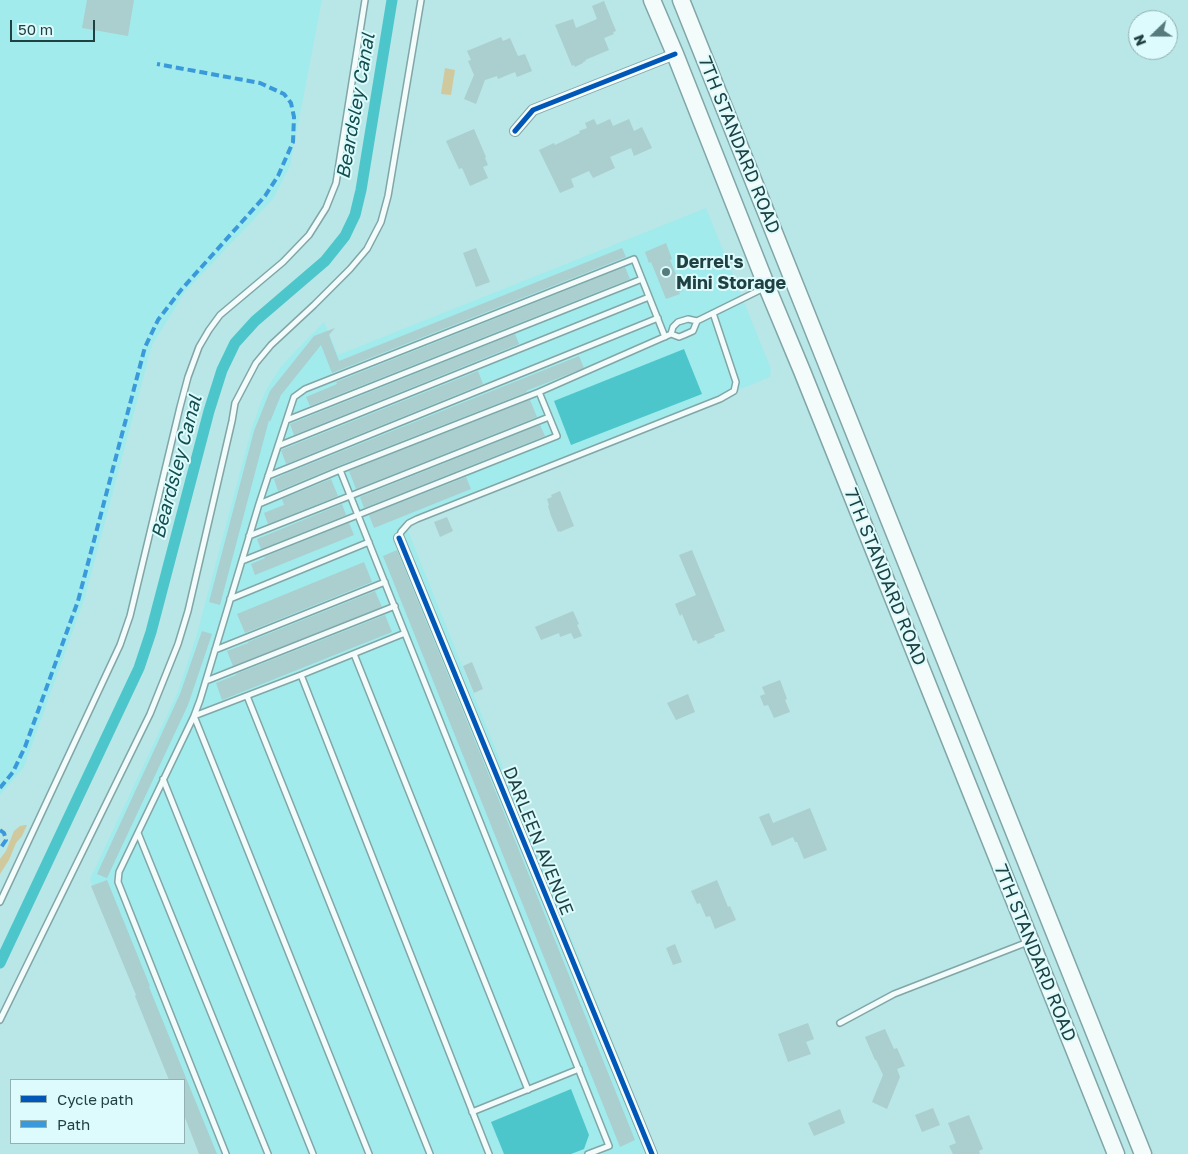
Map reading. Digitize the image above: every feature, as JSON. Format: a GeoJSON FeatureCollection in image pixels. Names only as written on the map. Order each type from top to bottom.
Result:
{"type":"FeatureCollection","features":[{"type":"Feature","properties":{"kind":"main road","name":"7TH STANDARD ROAD"},"geometry":{"type":"LineString","coordinates":[[652,0],[1116,1154]]}},
{"type":"Feature","properties":{"kind":"main road","name":"7TH STANDARD ROAD"},"geometry":{"type":"LineString","coordinates":[[681,0],[1143,1154]]}},
{"type":"Feature","properties":{"kind":"street"},"geometry":{"type":"LineString","coordinates":[[515,131],[533,110],[674,54]]}},
{"type":"Feature","properties":{"kind":"street","name":"DARLEEN AVENUE"},"geometry":{"type":"LineString","coordinates":[[399,538],[652,1154]]}},
{"type":"Feature","properties":{"kind":"lane"},"geometry":{"type":"LineString","coordinates":[[0,902],[120,645],[130,616],[180,407],[199,347],[220,315],[283,262],[309,235],[326,208],[336,184],[365,0]]}},
{"type":"Feature","properties":{"kind":"lane"},"geometry":{"type":"LineString","coordinates":[[0,1020],[150,714],[178,644],[188,611],[235,403],[256,363],[350,269],[367,249],[382,222],[421,0]]}},
{"type":"Feature","properties":{"kind":"lane"},"geometry":{"type":"LineString","coordinates":[[226,1154],[118,882],[119,872],[194,716],[294,397],[305,389],[634,259],[665,337]]}},
{"type":"Feature","properties":{"kind":"lane"},"geometry":{"type":"LineString","coordinates":[[287,420],[642,279]]}},
{"type":"Feature","properties":{"kind":"lane"},"geometry":{"type":"LineString","coordinates":[[671,334],[673,327],[678,322],[688,319],[697,321],[767,287]]}},
{"type":"Feature","properties":{"kind":"lane"},"geometry":{"type":"LineString","coordinates":[[278,446],[649,297]]}},
{"type":"Feature","properties":{"kind":"lane"},"geometry":{"type":"LineString","coordinates":[[399,538],[400,532],[408,523],[417,519],[720,399],[734,391],[736,382],[713,313]]}},
{"type":"Feature","properties":{"kind":"lane"},"geometry":{"type":"LineString","coordinates":[[268,476],[658,318]]}},
{"type":"Feature","properties":{"kind":"lane"},"geometry":{"type":"LineString","coordinates":[[259,504],[539,392],[671,334],[679,337],[693,331],[697,321]]}},
{"type":"Feature","properties":{"kind":"lane"},"geometry":{"type":"LineString","coordinates":[[242,561],[557,436],[539,392]]}},
{"type":"Feature","properties":{"kind":"lane"},"geometry":{"type":"LineString","coordinates":[[249,536],[550,417]]}},
{"type":"Feature","properties":{"kind":"lane"},"geometry":{"type":"LineString","coordinates":[[340,470],[609,1146],[588,1154]]}},
{"type":"Feature","properties":{"kind":"lane"},"geometry":{"type":"LineString","coordinates":[[230,599],[369,542]]}},
{"type":"Feature","properties":{"kind":"lane"},"geometry":{"type":"LineString","coordinates":[[215,650],[385,582]]}},
{"type":"Feature","properties":{"kind":"lane"},"geometry":{"type":"LineString","coordinates":[[206,681],[395,606]]}},
{"type":"Feature","properties":{"kind":"lane"},"geometry":{"type":"LineString","coordinates":[[194,716],[405,633]]}},
{"type":"Feature","properties":{"kind":"lane"},"geometry":{"type":"LineString","coordinates":[[354,654],[528,1090]]}},
{"type":"Feature","properties":{"kind":"lane"},"geometry":{"type":"LineString","coordinates":[[301,675],[489,1154]]}},
{"type":"Feature","properties":{"kind":"lane"},"geometry":{"type":"LineString","coordinates":[[247,696],[430,1154]]}},
{"type":"Feature","properties":{"kind":"lane"},"geometry":{"type":"LineString","coordinates":[[194,716],[369,1154]]}},
{"type":"Feature","properties":{"kind":"lane"},"geometry":{"type":"LineString","coordinates":[[163,779],[313,1154]]}},
{"type":"Feature","properties":{"kind":"lane"},"geometry":{"type":"LineString","coordinates":[[138,833],[268,1154]]}},
{"type":"Feature","properties":{"kind":"lane"},"geometry":{"type":"LineString","coordinates":[[840,1024],[894,994],[1030,941]]}},
{"type":"Feature","properties":{"kind":"lane"},"geometry":{"type":"LineString","coordinates":[[472,1112],[579,1069]]}},
{"type":"Feature","properties":{"kind":"shaded area"},"geometry":{"type":"Polygon","coordinates":[[[0,0],[322,0],[290,166],[273,199],[185,292],[152,345],[85,597],[24,767],[0,795],[0,0]]]}},
{"type":"Feature","properties":{"kind":"shaded area"},"geometry":{"type":"Polygon","coordinates":[[[445,68],[455,70],[451,95],[441,94],[445,68]]]}},
{"type":"Feature","properties":{"kind":"shaded area","name":"Derrel's Mini Storage"},"geometry":{"type":"Polygon","coordinates":[[[706,208],[771,369],[770,377],[406,526],[658,1154],[200,1154],[185,1116],[185,1079],[171,1079],[90,879],[177,694],[197,634],[252,427],[266,390],[280,368],[324,322],[338,355],[706,208]]]}},
{"type":"Feature","properties":{"kind":"shaded area"},"geometry":{"type":"Polygon","coordinates":[[[684,349],[702,394],[571,445],[554,401],[684,349]]]}},
{"type":"Feature","properties":{"kind":"shaded area"},"geometry":{"type":"Polygon","coordinates":[[[27,825],[0,874],[0,859],[6,851],[14,831],[20,826],[27,825]]]}},
{"type":"Feature","properties":{"kind":"shaded area"},"geometry":{"type":"Polygon","coordinates":[[[571,1089],[589,1135],[584,1149],[571,1154],[504,1154],[491,1122],[571,1089]]]}},
{"type":"Feature","properties":{"kind":"building"},"geometry":{"type":"Polygon","coordinates":[[[87,0],[134,0],[128,36],[82,28],[87,0]]]}},
{"type":"Feature","properties":{"kind":"building"},"geometry":{"type":"Polygon","coordinates":[[[604,1],[616,31],[613,32],[614,34],[604,38],[609,50],[585,60],[575,67],[574,65],[572,66],[555,25],[573,19],[576,28],[597,19],[592,6],[604,1]]]}},
{"type":"Feature","properties":{"kind":"building"},"geometry":{"type":"Polygon","coordinates":[[[501,37],[503,41],[510,38],[518,56],[525,54],[532,71],[517,77],[515,72],[498,79],[497,76],[485,80],[476,104],[464,99],[474,75],[468,61],[471,60],[467,51],[501,37]]]}},
{"type":"Feature","properties":{"kind":"building"},"geometry":{"type":"Polygon","coordinates":[[[594,119],[597,125],[610,119],[613,126],[629,119],[634,131],[642,127],[652,148],[634,156],[631,148],[610,157],[615,168],[593,178],[589,171],[571,179],[574,187],[560,193],[539,150],[554,143],[555,145],[580,133],[579,131],[587,128],[585,123],[594,119]]]}},
{"type":"Feature","properties":{"kind":"building"},"geometry":{"type":"Polygon","coordinates":[[[474,129],[486,157],[488,165],[483,167],[488,178],[470,186],[462,168],[459,169],[446,141],[474,129]]]}},
{"type":"Feature","properties":{"kind":"building","name":"Derrel's Mini Storage"},"geometry":{"type":"Polygon","coordinates":[[[666,243],[672,259],[670,260],[683,291],[666,299],[645,252],[666,243]]]}},
{"type":"Feature","properties":{"kind":"building"},"geometry":{"type":"Polygon","coordinates":[[[476,248],[490,282],[476,287],[463,253],[476,248]]]}},
{"type":"Feature","properties":{"kind":"building"},"geometry":{"type":"Polygon","coordinates":[[[622,248],[626,257],[332,373],[321,345],[281,395],[270,422],[269,420],[220,605],[209,602],[254,431],[270,391],[314,336],[335,328],[329,335],[339,361],[622,248]]]}},
{"type":"Feature","properties":{"kind":"building"},"geometry":{"type":"Polygon","coordinates":[[[625,267],[630,279],[310,406],[306,397],[337,384],[336,382],[625,267]]]}},
{"type":"Feature","properties":{"kind":"building"},"geometry":{"type":"Polygon","coordinates":[[[515,334],[519,344],[294,435],[290,424],[515,334]]]}},
{"type":"Feature","properties":{"kind":"building"},"geometry":{"type":"Polygon","coordinates":[[[579,356],[584,368],[278,491],[274,479],[579,356]]]}},
{"type":"Feature","properties":{"kind":"building"},"geometry":{"type":"Polygon","coordinates":[[[478,371],[483,384],[286,464],[281,450],[478,371]]]}},
{"type":"Feature","properties":{"kind":"building"},"geometry":{"type":"Polygon","coordinates":[[[530,400],[537,417],[356,489],[349,471],[530,400]]]}},
{"type":"Feature","properties":{"kind":"building"},"geometry":{"type":"Polygon","coordinates":[[[540,425],[545,436],[364,508],[360,497],[540,425]]]}},
{"type":"Feature","properties":{"kind":"building"},"geometry":{"type":"Polygon","coordinates":[[[466,477],[471,489],[374,528],[369,515],[466,477]]]}},
{"type":"Feature","properties":{"kind":"building"},"geometry":{"type":"Polygon","coordinates":[[[331,479],[338,496],[268,524],[264,513],[284,505],[282,499],[331,479]]]}},
{"type":"Feature","properties":{"kind":"building"},"geometry":{"type":"Polygon","coordinates":[[[560,491],[574,526],[558,532],[551,516],[547,499],[560,491]]]}},
{"type":"Feature","properties":{"kind":"building"},"geometry":{"type":"Polygon","coordinates":[[[342,504],[346,515],[261,549],[257,539],[342,504]]]}},
{"type":"Feature","properties":{"kind":"building"},"geometry":{"type":"Polygon","coordinates":[[[447,517],[453,531],[440,537],[434,522],[447,517]]]}},
{"type":"Feature","properties":{"kind":"building"},"geometry":{"type":"Polygon","coordinates":[[[349,523],[354,535],[255,575],[251,564],[349,523]]]}},
{"type":"Feature","properties":{"kind":"building"},"geometry":{"type":"Polygon","coordinates":[[[397,550],[635,1140],[620,1147],[383,556],[397,550]]]}},
{"type":"Feature","properties":{"kind":"building"},"geometry":{"type":"Polygon","coordinates":[[[692,550],[725,631],[698,644],[696,640],[693,641],[682,614],[680,616],[675,604],[696,595],[679,555],[692,550]]]}},
{"type":"Feature","properties":{"kind":"building"},"geometry":{"type":"Polygon","coordinates":[[[364,562],[372,582],[245,633],[237,614],[364,562]]]}},
{"type":"Feature","properties":{"kind":"building"},"geometry":{"type":"Polygon","coordinates":[[[375,591],[382,607],[233,666],[227,651],[375,591]]]}},
{"type":"Feature","properties":{"kind":"building"},"geometry":{"type":"Polygon","coordinates":[[[573,611],[582,636],[574,639],[571,633],[560,637],[559,633],[541,640],[535,627],[573,611]]]}},
{"type":"Feature","properties":{"kind":"building"},"geometry":{"type":"Polygon","coordinates":[[[385,615],[392,632],[222,700],[216,683],[385,615]]]}},
{"type":"Feature","properties":{"kind":"building"},"geometry":{"type":"Polygon","coordinates":[[[202,631],[212,634],[188,705],[107,878],[97,874],[180,694],[202,631]]]}},
{"type":"Feature","properties":{"kind":"building"},"geometry":{"type":"Polygon","coordinates":[[[472,662],[483,689],[474,693],[463,666],[472,662]]]}},
{"type":"Feature","properties":{"kind":"building"},"geometry":{"type":"Polygon","coordinates":[[[780,680],[790,712],[774,718],[768,705],[764,706],[760,696],[765,694],[762,687],[780,680]]]}},
{"type":"Feature","properties":{"kind":"building"},"geometry":{"type":"Polygon","coordinates":[[[688,694],[695,712],[676,720],[667,703],[688,694]]]}},
{"type":"Feature","properties":{"kind":"building"},"geometry":{"type":"Polygon","coordinates":[[[810,808],[827,850],[804,859],[793,837],[772,846],[759,817],[769,813],[773,823],[810,808]]]}},
{"type":"Feature","properties":{"kind":"building"},"geometry":{"type":"Polygon","coordinates":[[[107,880],[217,1154],[199,1154],[185,1118],[185,1079],[169,1079],[91,886],[107,880]]]}},
{"type":"Feature","properties":{"kind":"building"},"geometry":{"type":"Polygon","coordinates":[[[717,880],[728,907],[730,906],[736,920],[715,929],[710,916],[706,917],[700,903],[697,904],[691,891],[717,880]]]}},
{"type":"Feature","properties":{"kind":"building"},"geometry":{"type":"Polygon","coordinates":[[[675,944],[682,962],[673,965],[666,948],[675,944]]]}},
{"type":"Feature","properties":{"kind":"building"},"geometry":{"type":"Polygon","coordinates":[[[808,1023],[814,1039],[806,1042],[811,1054],[788,1062],[778,1034],[808,1023]]]}},
{"type":"Feature","properties":{"kind":"building"},"geometry":{"type":"Polygon","coordinates":[[[885,1029],[894,1049],[897,1048],[905,1066],[897,1069],[900,1077],[887,1109],[872,1102],[883,1075],[865,1037],[885,1029]]]}},
{"type":"Feature","properties":{"kind":"building"},"geometry":{"type":"Polygon","coordinates":[[[933,1108],[940,1125],[922,1132],[915,1115],[933,1108]]]}},
{"type":"Feature","properties":{"kind":"building"},"geometry":{"type":"Polygon","coordinates":[[[840,1109],[845,1123],[814,1136],[808,1123],[840,1109]]]}},
{"type":"Feature","properties":{"kind":"building"},"geometry":{"type":"Polygon","coordinates":[[[969,1115],[983,1149],[979,1151],[980,1154],[953,1154],[949,1146],[956,1143],[948,1123],[969,1115]]]}},
{"type":"Feature","properties":{"kind":"waterway","name":"Beardsley Canal"},"geometry":{"type":"LineString","coordinates":[[0,963],[139,668],[151,632],[209,411],[222,370],[235,343],[255,321],[325,261],[345,236],[355,215],[361,190],[392,0]]}},
{"type":"Feature","properties":{"kind":"marked path"},"geometry":{"type":"LineString","coordinates":[[0,788],[13,772],[25,747],[78,601],[145,347],[158,320],[181,290],[265,196],[278,176],[293,142],[294,117],[291,103],[284,94],[260,83],[157,64]]}},
{"type":"Feature","properties":{"kind":"marked path"},"geometry":{"type":"LineString","coordinates":[[0,830],[4,833],[6,840],[0,849]]}},
{"type":"Feature","properties":{"kind":"cycle path"},"geometry":{"type":"LineString","coordinates":[[515,131],[533,110],[675,54]]}},
{"type":"Feature","properties":{"kind":"cycle path"},"geometry":{"type":"LineString","coordinates":[[399,538],[652,1154]]}},
{"type":"Feature","properties":{"kind":"place","name":"Derrel's Mini Storage"},"geometry":{"type":"Point","coordinates":[666,272]}}]}
